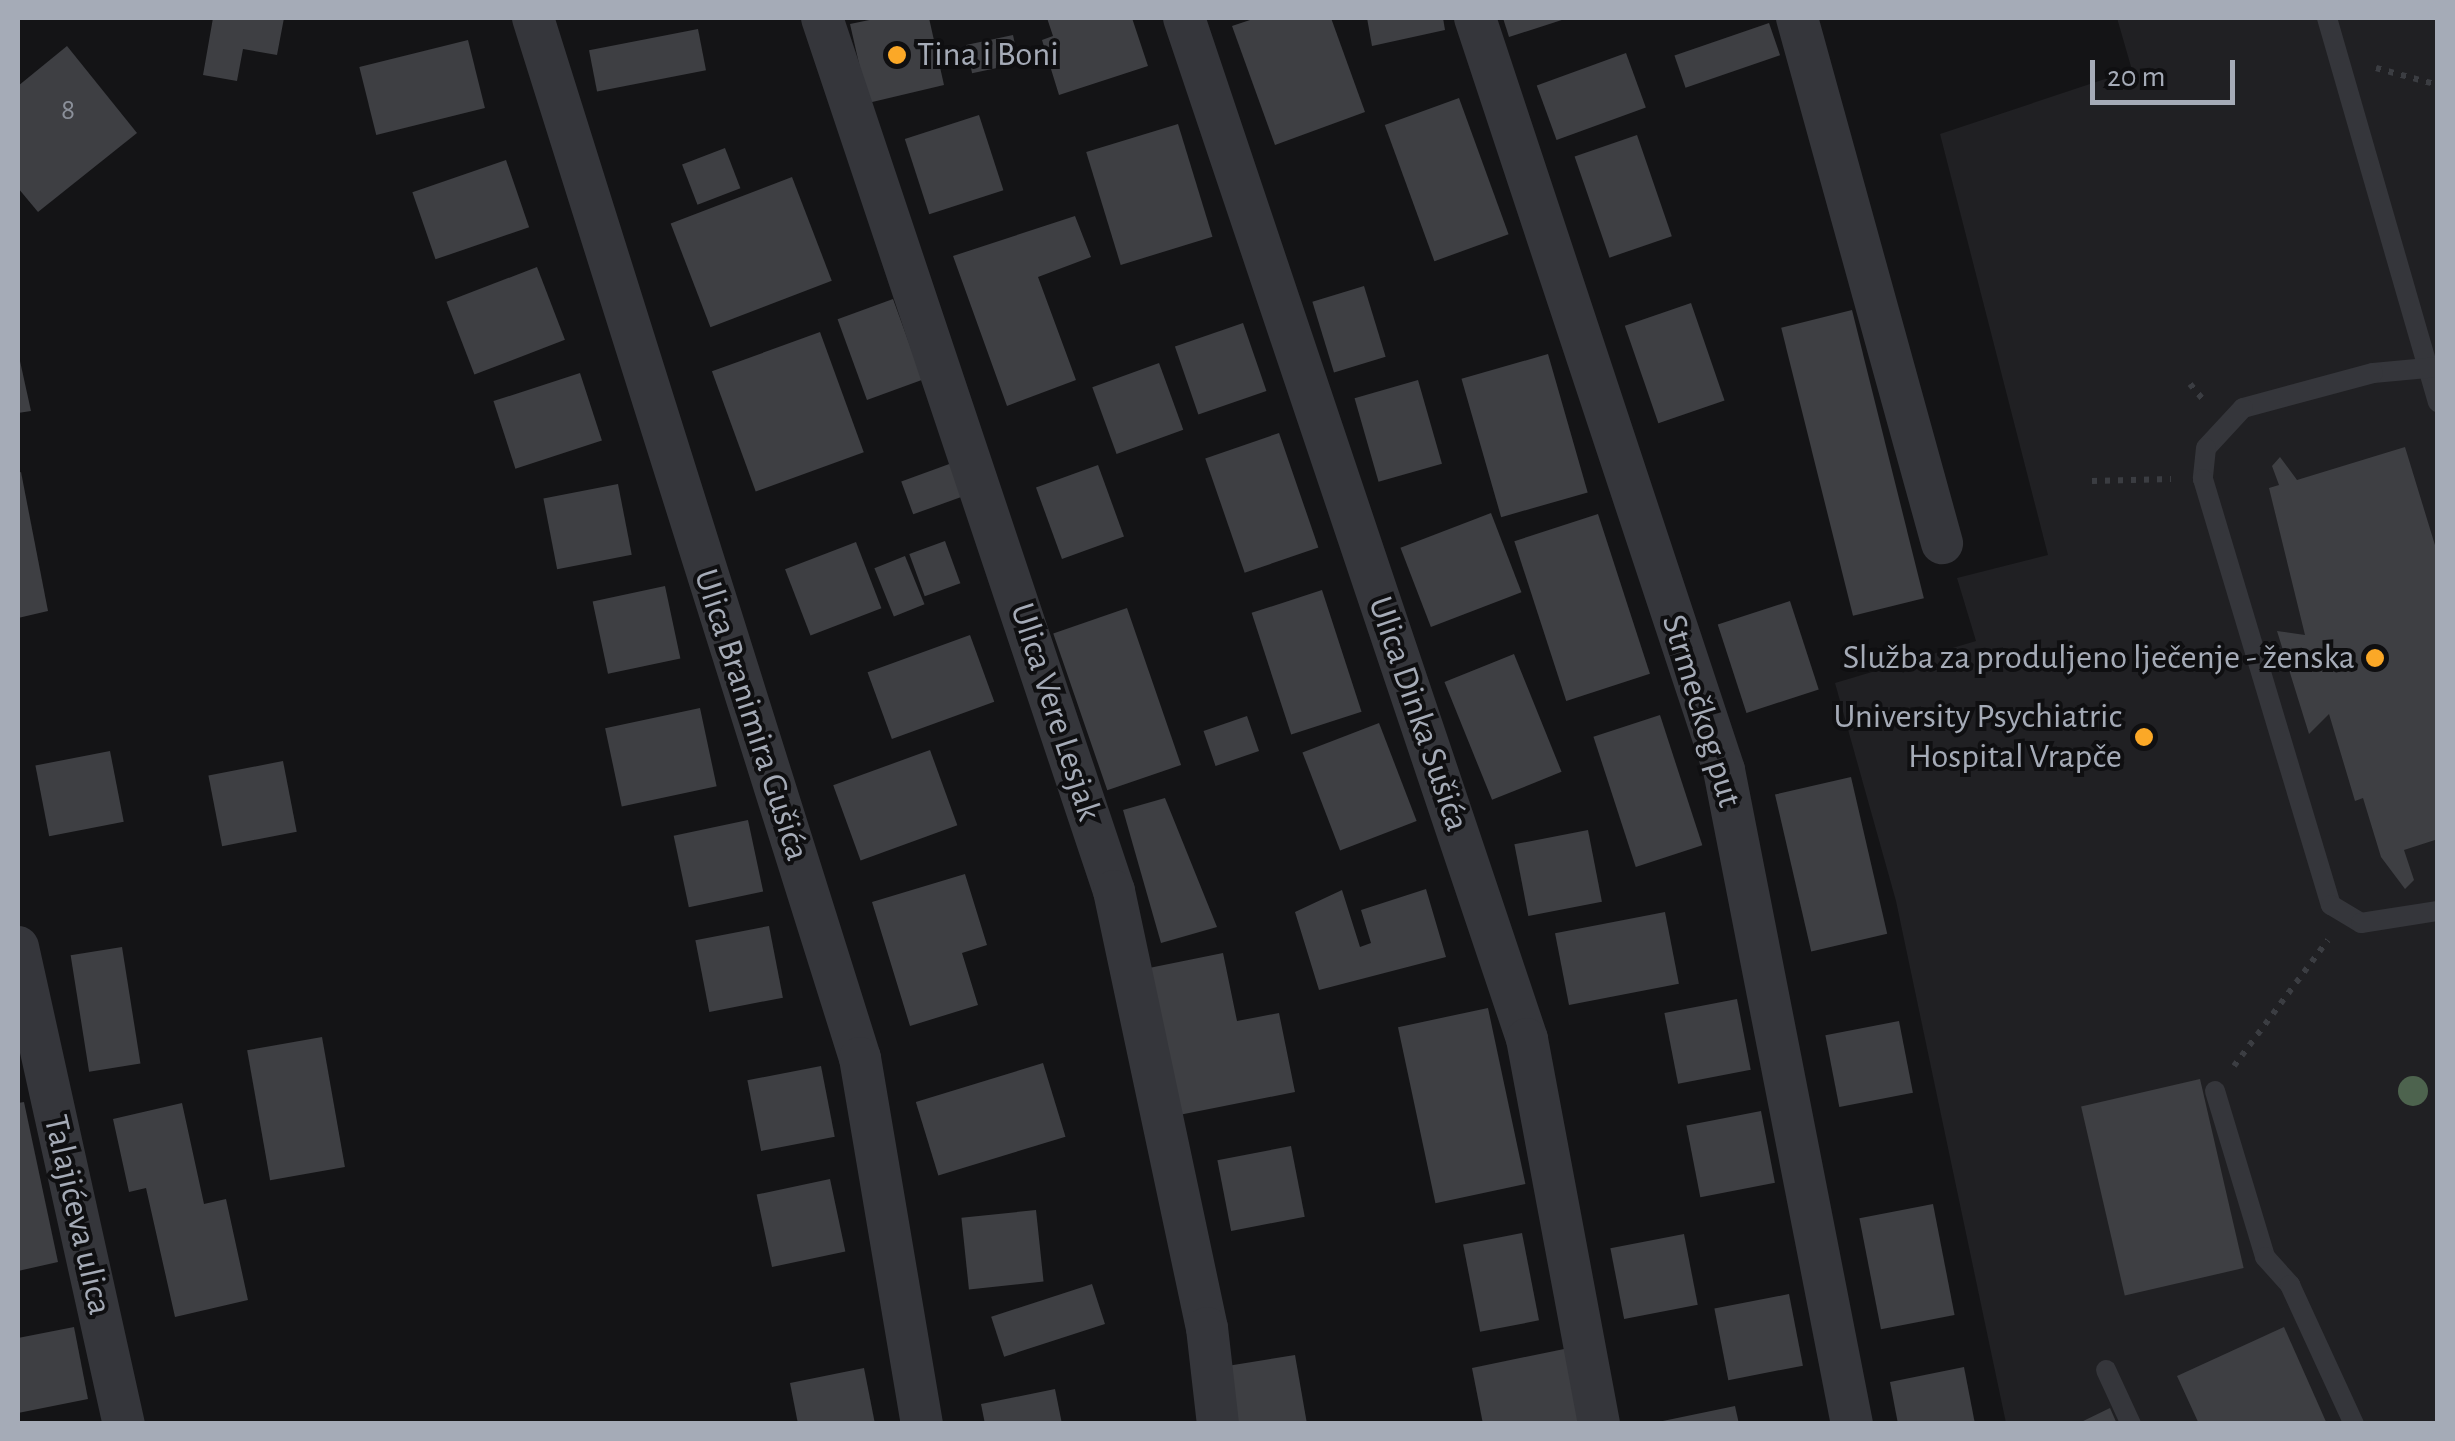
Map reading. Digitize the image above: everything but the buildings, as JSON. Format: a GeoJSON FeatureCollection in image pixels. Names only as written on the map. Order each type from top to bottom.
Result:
{"type":"FeatureCollection","features":[{"type":"Feature","properties":{"kind":"street","name":"Ulica Branimira Gušića"},"geometry":{"type":"LineString","coordinates":[[533,18],[860,1058],[922,1424]]}},
{"type":"Feature","properties":{"kind":"street","name":"Ulica Vere Lesjak"},"geometry":{"type":"LineString","coordinates":[[822,18],[1114,890],[1207,1328],[1218,1424]]}},
{"type":"Feature","properties":{"kind":"street","name":"Ulica Dinka Sušića"},"geometry":{"type":"LineString","coordinates":[[1184,18],[1527,1039],[1598,1424]]}},
{"type":"Feature","properties":{"kind":"street","name":"Strmečkog put"},"geometry":{"type":"LineString","coordinates":[[1474,18],[1724,770],[1852,1424]]}},
{"type":"Feature","properties":{"kind":"street"},"geometry":{"type":"LineString","coordinates":[[1798,18],[1942,543]]}},
{"type":"Feature","properties":{"kind":"street","name":"Talajićeva ulica"},"geometry":{"type":"LineString","coordinates":[[18,947],[124,1424]]}},
{"type":"Feature","properties":{"kind":"lane"},"geometry":{"type":"LineString","coordinates":[[2327,18],[2432,368],[2438,402]]}},
{"type":"Feature","properties":{"kind":"lane"},"geometry":{"type":"LineString","coordinates":[[2432,368],[2243,408],[2206,448],[2203,479],[2330,905],[2344,918],[2390,925],[2438,911]]}},
{"type":"Feature","properties":{"kind":"lane"},"geometry":{"type":"LineString","coordinates":[[2215,1091],[2265,1257],[2290,1285],[2354,1424]]}},
{"type":"Feature","properties":{"kind":"lane"},"geometry":{"type":"LineString","coordinates":[[2106,1370],[2131,1424]]}},
{"type":"Feature","properties":{"kind":"path"},"geometry":{"type":"LineString","coordinates":[[2338,58],[2438,85]]}},
{"type":"Feature","properties":{"kind":"path"},"geometry":{"type":"LineString","coordinates":[[2092,481],[2203,479]]}},
{"type":"Feature","properties":{"kind":"path"},"geometry":{"type":"LineString","coordinates":[[2215,1091],[2344,918]]}},
{"type":"Feature","properties":{"kind":"shaded area","name":"University Psychiatric Hospital Vrapče"},"geometry":{"type":"Polygon","coordinates":[[[2117,18],[2437,18],[2437,1423],[2006,1423],[1896,901],[1835,683],[1976,641],[1957,578],[2048,555],[1940,134],[2132,70],[2117,18]]]}},
{"type":"Feature","properties":{"kind":"place","name":"Tina i Boni"},"geometry":{"type":"Point","coordinates":[897,55]}},
{"type":"Feature","properties":{"kind":"place","name":"Služba za produljeno lječenje - ženska"},"geometry":{"type":"Point","coordinates":[2375,658]}},
{"type":"Feature","properties":{"kind":"place","name":"University Psychiatric Hospital Vrapče"},"geometry":{"type":"Point","coordinates":[2144,737]}}]}
